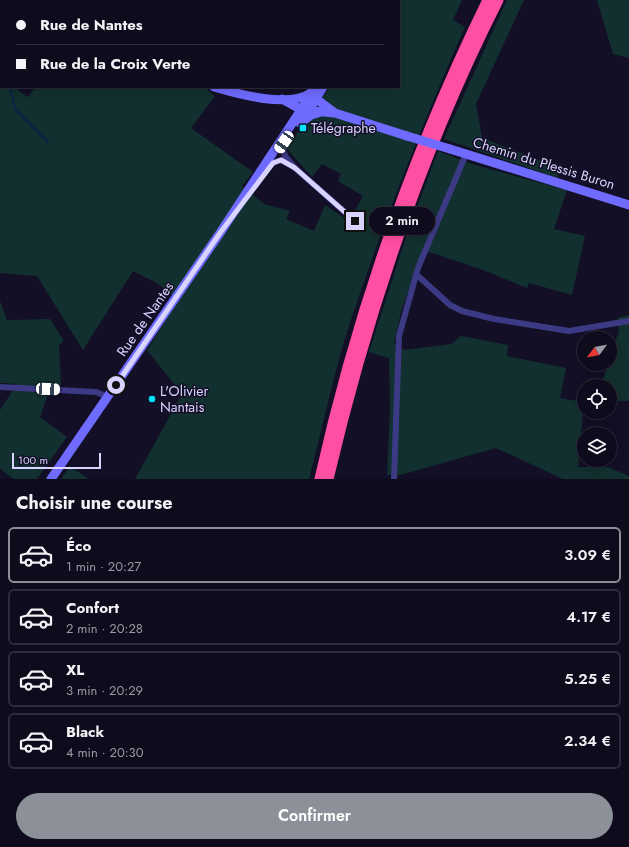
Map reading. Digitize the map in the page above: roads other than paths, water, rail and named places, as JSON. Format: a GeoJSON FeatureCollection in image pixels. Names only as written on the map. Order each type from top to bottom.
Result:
{"type":"FeatureCollection","features":[{"type":"Feature","properties":{"kind":"highway"},"geometry":{"type":"LineString","coordinates":[[320,479],[357,336],[395,216],[429,127],[488,0]]}},
{"type":"Feature","properties":{"kind":"highway"},"geometry":{"type":"LineString","coordinates":[[328,479],[361,350],[403,220],[445,114],[498,0]]}},
{"type":"Feature","properties":{"kind":"main road"},"geometry":{"type":"LineString","coordinates":[[217,88],[248,97],[293,101],[313,99],[325,110]]}},
{"type":"Feature","properties":{"kind":"main road"},"geometry":{"type":"LineString","coordinates":[[293,101],[313,99],[325,110]]}},
{"type":"Feature","properties":{"kind":"main road"},"geometry":{"type":"LineString","coordinates":[[296,122],[313,99]]}},
{"type":"Feature","properties":{"kind":"main road"},"geometry":{"type":"LineString","coordinates":[[280,155],[313,99]]}},
{"type":"Feature","properties":{"kind":"main road"},"geometry":{"type":"LineString","coordinates":[[293,101],[296,122]]}},
{"type":"Feature","properties":{"kind":"main road"},"geometry":{"type":"LineString","coordinates":[[296,122],[325,110]]}},
{"type":"Feature","properties":{"kind":"main road","name":"Chemin du Plessis Buron"},"geometry":{"type":"LineString","coordinates":[[325,110],[629,205]]}},
{"type":"Feature","properties":{"kind":"main road","name":"Rue de Nantes"},"geometry":{"type":"LineString","coordinates":[[280,155],[296,122]]}},
{"type":"Feature","properties":{"kind":"main road","name":"Rue de Nantes"},"geometry":{"type":"LineString","coordinates":[[51,479],[220,233],[280,155],[296,122]]}},
{"type":"Feature","properties":{"kind":"street"},"geometry":{"type":"LineString","coordinates":[[394,479],[399,336],[421,260],[466,154]]}},
{"type":"Feature","properties":{"kind":"street"},"geometry":{"type":"LineString","coordinates":[[280,155],[355,221]]}},
{"type":"Feature","properties":{"kind":"street"},"geometry":{"type":"LineString","coordinates":[[417,275],[450,305],[462,312],[494,319],[569,332],[629,321]]}},
{"type":"Feature","properties":{"kind":"street"},"geometry":{"type":"LineString","coordinates":[[0,387],[96,392],[108,397]]}},
{"type":"Feature","properties":{"kind":"waterway"},"geometry":{"type":"LineString","coordinates":[[10,88],[15,109],[48,142]]}},
{"type":"Feature","properties":{"kind":"place","name":"Télégraphe"},"geometry":{"type":"Point","coordinates":[303,128]}},
{"type":"Feature","properties":{"kind":"place","name":"L'Olivier Nantais"},"geometry":{"type":"Point","coordinates":[152,399]}}]}
